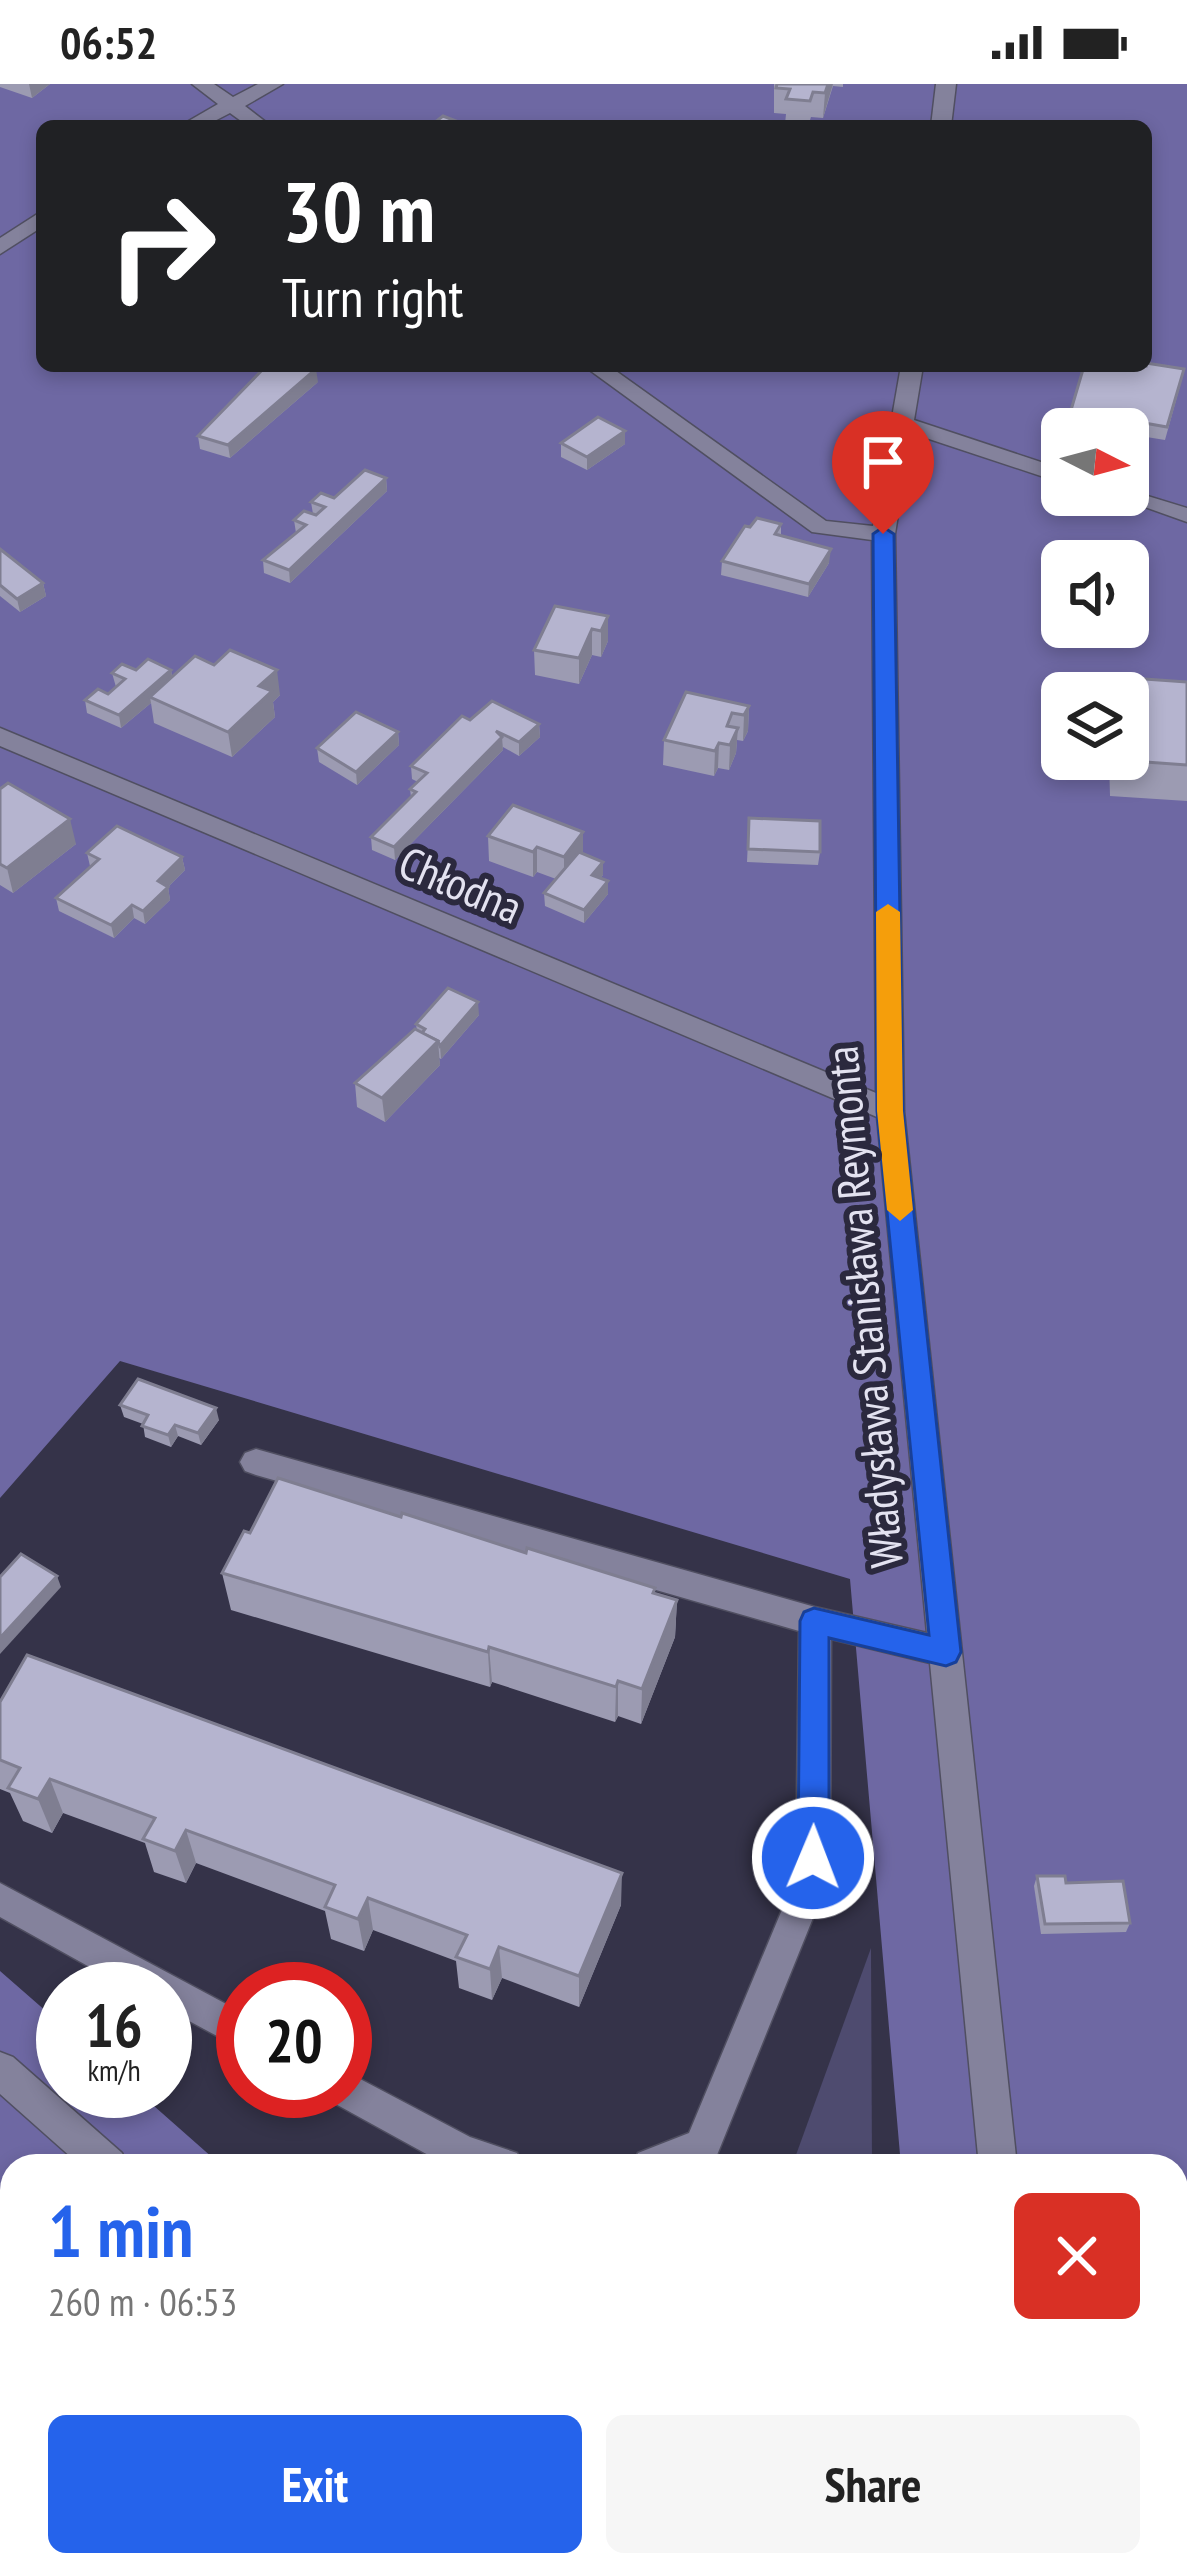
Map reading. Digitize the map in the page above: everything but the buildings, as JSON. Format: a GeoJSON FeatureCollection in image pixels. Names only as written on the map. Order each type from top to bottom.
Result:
{"type":"FeatureCollection","features":[{"type":"Feature","properties":{"kind":"street"},"geometry":{"type":"LineString","coordinates":[[202,84],[252,120]]}},
{"type":"Feature","properties":{"kind":"street"},"geometry":{"type":"LineString","coordinates":[[203,120],[273,84]]}},
{"type":"Feature","properties":{"kind":"street"},"geometry":{"type":"LineString","coordinates":[[942,120],[946,84]]}},
{"type":"Feature","properties":{"kind":"street"},"geometry":{"type":"LineString","coordinates":[[0,248],[36,222]]}},
{"type":"Feature","properties":{"kind":"street"},"geometry":{"type":"LineString","coordinates":[[604,372],[820,527],[883,534]]}},
{"type":"Feature","properties":{"kind":"street","name":"Władysława Stanisława Reymonta"},"geometry":{"type":"LineString","coordinates":[[911,372],[883,534],[890,1111],[997,2154]]}},
{"type":"Feature","properties":{"kind":"street"},"geometry":{"type":"LineString","coordinates":[[904,424],[1041,469]]}},
{"type":"Feature","properties":{"kind":"street"},"geometry":{"type":"LineString","coordinates":[[1149,503],[1187,515]]}},
{"type":"Feature","properties":{"kind":"street","name":"Chłodna"},"geometry":{"type":"LineString","coordinates":[[0,736],[890,1111]]}},
{"type":"Feature","properties":{"kind":"street"},"geometry":{"type":"LineString","coordinates":[[256,1462],[814,1621],[946,1652]]}},
{"type":"Feature","properties":{"kind":"street"},"geometry":{"type":"LineString","coordinates":[[683,2154],[702,2147],[813,1876],[814,1621]]}},
{"type":"Feature","properties":{"kind":"street"},"geometry":{"type":"LineString","coordinates":[[0,1899],[116,1962]]}},
{"type":"Feature","properties":{"kind":"street"},"geometry":{"type":"LineString","coordinates":[[0,2070],[95,2154]]}},
{"type":"Feature","properties":{"kind":"street"},"geometry":{"type":"LineString","coordinates":[[372,2106],[450,2154]]}},
{"type":"Feature","properties":{"kind":"shaded area"},"geometry":{"type":"Polygon","coordinates":[[[0,84],[1187,84],[1187,2154],[900,2154],[850,1579],[120,1361],[0,1498],[0,84]]]}},
{"type":"Feature","properties":{"kind":"shaded area"},"geometry":{"type":"Polygon","coordinates":[[[871,1948],[872,2154],[796,2154],[871,1948]]]}},
{"type":"Feature","properties":{"kind":"shaded area"},"geometry":{"type":"Polygon","coordinates":[[[0,1971],[36,2002],[36,2118],[168,2118],[208,2154],[0,2154],[0,1971]]]}},
{"type":"Feature","properties":{"kind":"slow traffic"},"geometry":{"type":"LineString","coordinates":[[888,912],[890,1111],[900,1210]]}},
{"type":"Feature","properties":{"kind":"route"},"geometry":{"type":"LineString","coordinates":[[813,1858],[814,1621],[946,1652],[890,1111],[883,534]]}}]}
